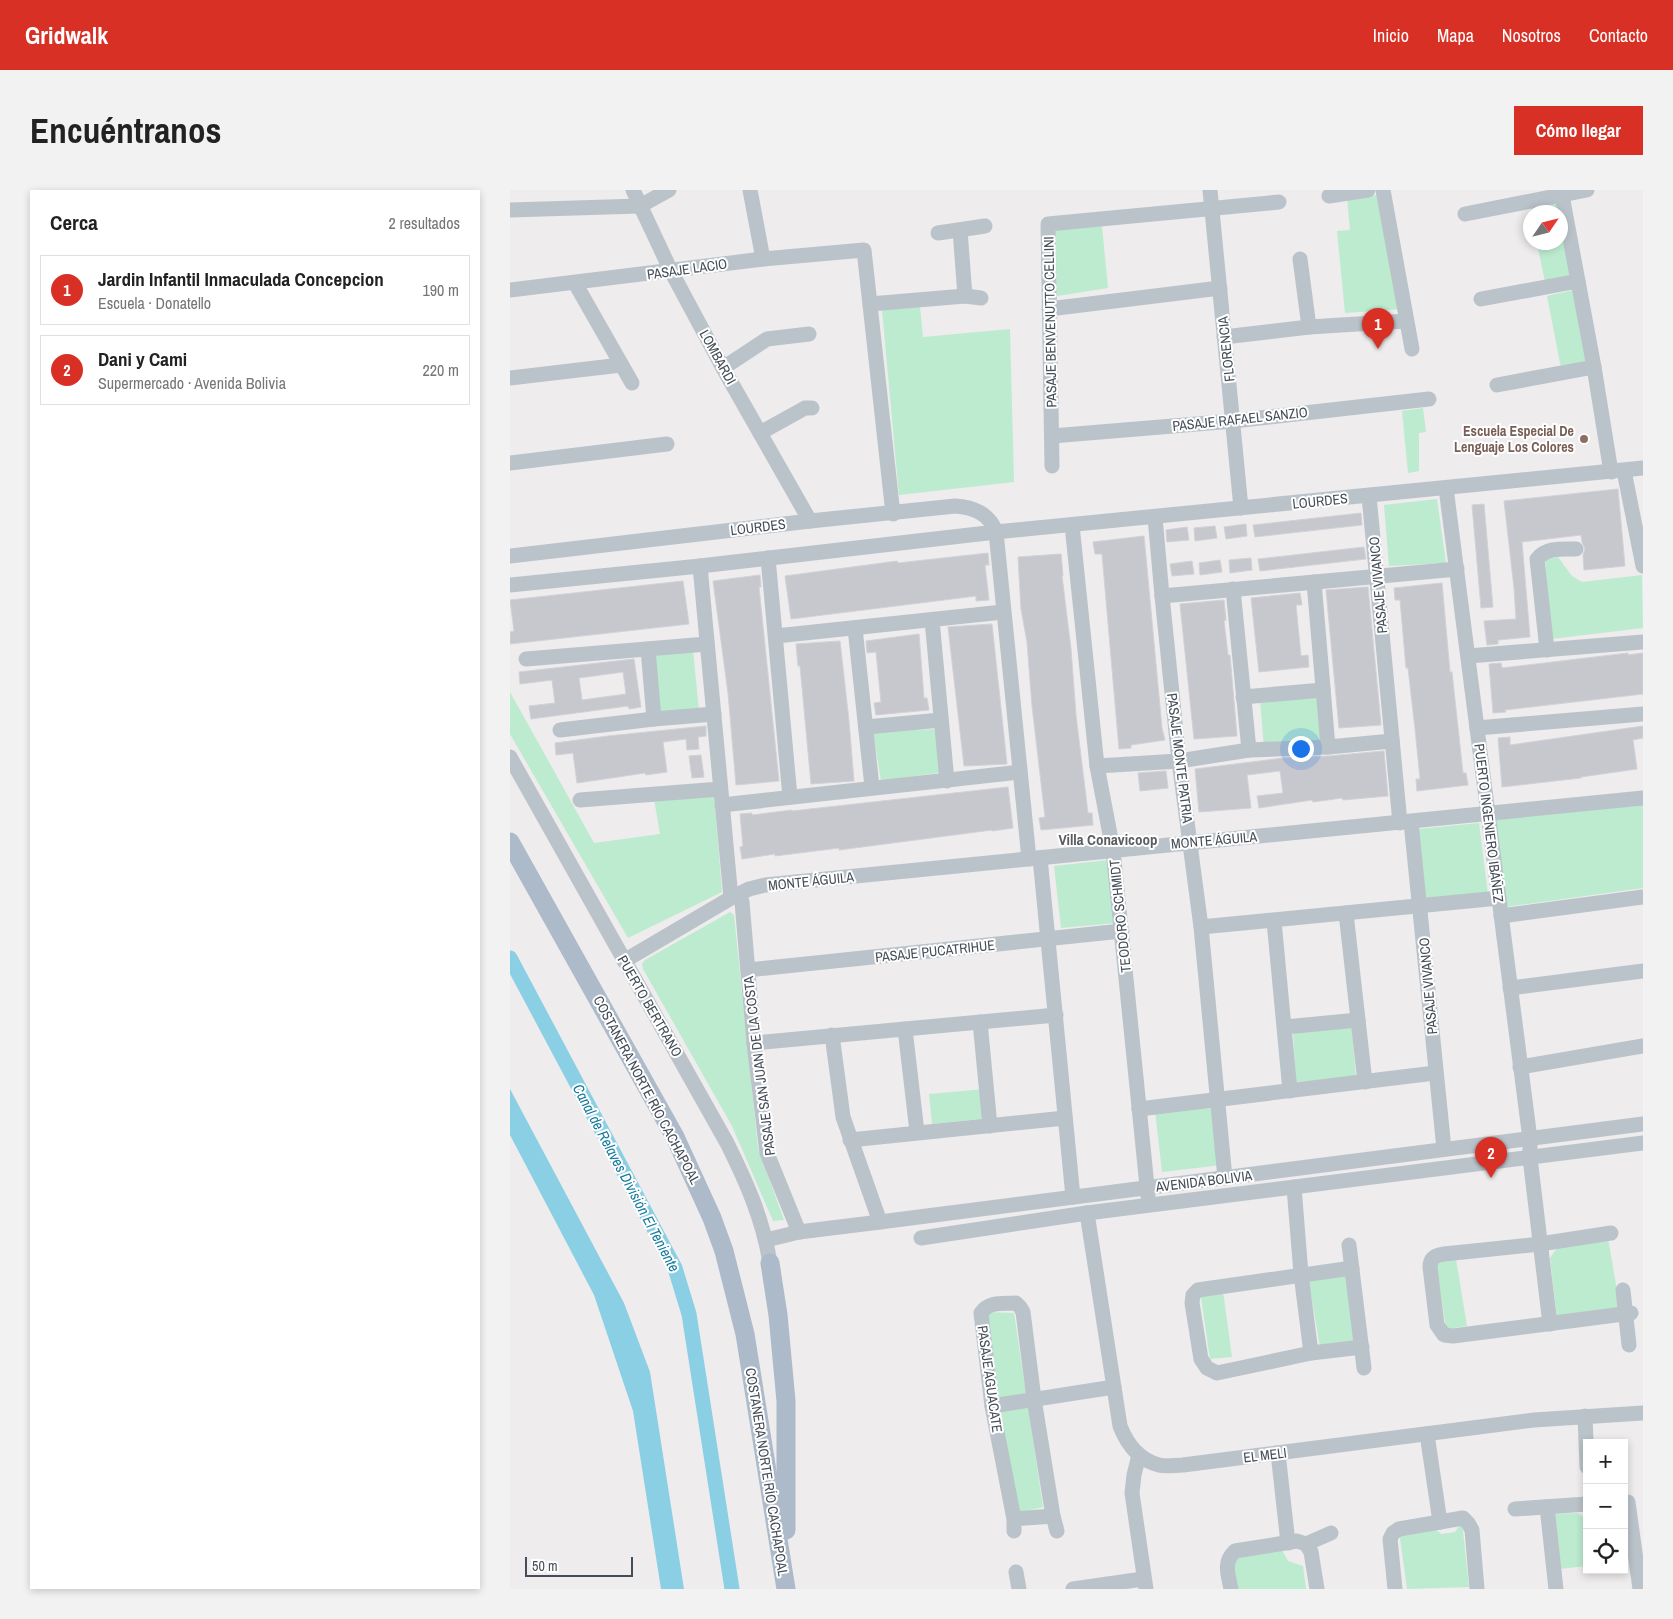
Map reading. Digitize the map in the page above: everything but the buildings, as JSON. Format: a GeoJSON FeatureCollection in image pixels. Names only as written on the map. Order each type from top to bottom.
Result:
{"type":"FeatureCollection","features":[{"type":"Feature","properties":{"kind":"main road","name":"COSTANERA NORTE RÍO CACHAPOAL"},"geometry":{"type":"LineString","coordinates":[[510,842],[675,1137],[712,1218],[731,1275],[744,1334],[787,1589]]}},
{"type":"Feature","properties":{"kind":"main road"},"geometry":{"type":"LineString","coordinates":[[770,1262],[778,1314],[786,1400],[787,1589]]}},
{"type":"Feature","properties":{"kind":"street","name":"LOMBARDI"},"geometry":{"type":"LineString","coordinates":[[633,190],[671,271],[723,368],[810,521]]}},
{"type":"Feature","properties":{"kind":"street"},"geometry":{"type":"LineString","coordinates":[[510,210],[640,206],[670,190]]}},
{"type":"Feature","properties":{"kind":"street"},"geometry":{"type":"LineString","coordinates":[[750,190],[764,259]]}},
{"type":"Feature","properties":{"kind":"street","name":"FLORENCIA"},"geometry":{"type":"LineString","coordinates":[[1210,190],[1241,508]]}},
{"type":"Feature","properties":{"kind":"street"},"geometry":{"type":"LineString","coordinates":[[1329,196],[1368,190]]}},
{"type":"Feature","properties":{"kind":"street"},"geometry":{"type":"LineString","coordinates":[[1382,190],[1412,349]]}},
{"type":"Feature","properties":{"kind":"street"},"geometry":{"type":"LineString","coordinates":[[1465,214],[1562,192],[1586,190]]}},
{"type":"Feature","properties":{"kind":"street"},"geometry":{"type":"LineString","coordinates":[[1562,192],[1594,367],[1618,472],[1643,566]]}},
{"type":"Feature","properties":{"kind":"street"},"geometry":{"type":"LineString","coordinates":[[1213,208],[1279,202]]}},
{"type":"Feature","properties":{"kind":"street","name":"PASAJE BENVENUTTO CELLINI"},"geometry":{"type":"LineString","coordinates":[[1052,466],[1048,224],[1213,208]]}},
{"type":"Feature","properties":{"kind":"street"},"geometry":{"type":"LineString","coordinates":[[938,233],[985,226]]}},
{"type":"Feature","properties":{"kind":"street"},"geometry":{"type":"LineString","coordinates":[[960,230],[965,296]]}},
{"type":"Feature","properties":{"kind":"street","name":"PASAJE LACIO"},"geometry":{"type":"LineString","coordinates":[[510,290],[764,259],[864,250],[870,304]]}},
{"type":"Feature","properties":{"kind":"street"},"geometry":{"type":"LineString","coordinates":[[1300,259],[1309,326]]}},
{"type":"Feature","properties":{"kind":"street"},"geometry":{"type":"LineString","coordinates":[[1480,299],[1578,281]]}},
{"type":"Feature","properties":{"kind":"street"},"geometry":{"type":"LineString","coordinates":[[575,283],[632,383]]}},
{"type":"Feature","properties":{"kind":"street"},"geometry":{"type":"LineString","coordinates":[[1049,309],[1220,288]]}},
{"type":"Feature","properties":{"kind":"street"},"geometry":{"type":"LineString","coordinates":[[893,514],[870,304],[965,296],[980,298]]}},
{"type":"Feature","properties":{"kind":"street"},"geometry":{"type":"LineString","coordinates":[[1224,337],[1309,326],[1406,321]]}},
{"type":"Feature","properties":{"kind":"street"},"geometry":{"type":"LineString","coordinates":[[723,368],[767,340],[809,334]]}},
{"type":"Feature","properties":{"kind":"street"},"geometry":{"type":"LineString","coordinates":[[510,378],[621,365]]}},
{"type":"Feature","properties":{"kind":"street"},"geometry":{"type":"LineString","coordinates":[[1496,384],[1594,367]]}},
{"type":"Feature","properties":{"kind":"street","name":"PASAJE RAFAEL SANZIO"},"geometry":{"type":"LineString","coordinates":[[1052,436],[1233,421],[1429,399]]}},
{"type":"Feature","properties":{"kind":"street"},"geometry":{"type":"LineString","coordinates":[[760,433],[805,408],[812,408]]}},
{"type":"Feature","properties":{"kind":"street"},"geometry":{"type":"LineString","coordinates":[[510,463],[667,444]]}},
{"type":"Feature","properties":{"kind":"street","name":"LOURDES"},"geometry":{"type":"LineString","coordinates":[[510,585],[700,566],[996,532],[1618,472],[1643,468]]}},
{"type":"Feature","properties":{"kind":"street","name":"PUERTO INGENIERO IBÁÑEZ"},"geometry":{"type":"LineString","coordinates":[[1446,488],[1530,1138],[1530,1158],[1550,1324]]}},
{"type":"Feature","properties":{"kind":"street","name":"PASAJE VIVANCO"},"geometry":{"type":"LineString","coordinates":[[1369,496],[1392,741],[1421,906],[1444,1149]]}},
{"type":"Feature","properties":{"kind":"street","name":"LOURDES"},"geometry":{"type":"LineString","coordinates":[[510,552],[893,514],[955,506],[966,507],[987,518],[993,524],[996,532]]}},
{"type":"Feature","properties":{"kind":"street","name":"PASAJE MONTE PATRIA"},"geometry":{"type":"LineString","coordinates":[[1155,517],[1179,761],[1201,927],[1225,1178]]}},
{"type":"Feature","properties":{"kind":"street","name":"TEODORO SCHMIDT"},"geometry":{"type":"LineString","coordinates":[[1072,525],[1096,766],[1113,850],[1149,1206]]}},
{"type":"Feature","properties":{"kind":"street"},"geometry":{"type":"LineString","coordinates":[[996,532],[1020,772],[1048,939],[1073,1198]]}},
{"type":"Feature","properties":{"kind":"street"},"geometry":{"type":"LineString","coordinates":[[1547,650],[1537,558],[1547,550],[1576,549]]}},
{"type":"Feature","properties":{"kind":"street"},"geometry":{"type":"LineString","coordinates":[[768,558],[790,796]]}},
{"type":"Feature","properties":{"kind":"street","name":"PASAJE SAN JUAN DE LA COSTA"},"geometry":{"type":"LineString","coordinates":[[700,566],[720,789],[735,896],[742,902],[754,1043],[767,1152],[799,1232]]}},
{"type":"Feature","properties":{"kind":"street"},"geometry":{"type":"LineString","coordinates":[[1162,596],[1457,569]]}},
{"type":"Feature","properties":{"kind":"street"},"geometry":{"type":"LineString","coordinates":[[1314,582],[1328,747]]}},
{"type":"Feature","properties":{"kind":"street"},"geometry":{"type":"LineString","coordinates":[[1232,590],[1249,750]]}},
{"type":"Feature","properties":{"kind":"street"},"geometry":{"type":"LineString","coordinates":[[776,636],[1003,612]]}},
{"type":"Feature","properties":{"kind":"street"},"geometry":{"type":"LineString","coordinates":[[932,620],[947,781]]}},
{"type":"Feature","properties":{"kind":"street"},"geometry":{"type":"LineString","coordinates":[[855,628],[872,787]]}},
{"type":"Feature","properties":{"kind":"street"},"geometry":{"type":"LineString","coordinates":[[1468,656],[1643,642]]}},
{"type":"Feature","properties":{"kind":"street"},"geometry":{"type":"LineString","coordinates":[[526,658],[707,644]]}},
{"type":"Feature","properties":{"kind":"street"},"geometry":{"type":"LineString","coordinates":[[648,649],[654,719]]}},
{"type":"Feature","properties":{"kind":"street"},"geometry":{"type":"LineString","coordinates":[[1243,697],[1323,690]]}},
{"type":"Feature","properties":{"kind":"street"},"geometry":{"type":"LineString","coordinates":[[560,730],[714,714]]}},
{"type":"Feature","properties":{"kind":"street"},"geometry":{"type":"LineString","coordinates":[[1477,728],[1643,714]]}},
{"type":"Feature","properties":{"kind":"street"},"geometry":{"type":"LineString","coordinates":[[866,727],[941,720]]}},
{"type":"Feature","properties":{"kind":"street"},"geometry":{"type":"LineString","coordinates":[[1096,766],[1179,761],[1249,750],[1328,747],[1392,741]]}},
{"type":"Feature","properties":{"kind":"street","name":"PUERTO BERTRANO"},"geometry":{"type":"LineString","coordinates":[[510,757],[727,1142],[750,1191],[766,1240],[770,1262]]}},
{"type":"Feature","properties":{"kind":"street"},"geometry":{"type":"LineString","coordinates":[[722,805],[1020,772]]}},
{"type":"Feature","properties":{"kind":"street"},"geometry":{"type":"LineString","coordinates":[[580,800],[720,789]]}},
{"type":"Feature","properties":{"kind":"street","name":"MONTE ÁGUILA"},"geometry":{"type":"LineString","coordinates":[[624,961],[735,896],[749,889],[765,885],[1643,798]]}},
{"type":"Feature","properties":{"kind":"street"},"geometry":{"type":"LineString","coordinates":[[1501,916],[1643,897]]}},
{"type":"Feature","properties":{"kind":"street"},"geometry":{"type":"LineString","coordinates":[[1201,927],[1499,898]]}},
{"type":"Feature","properties":{"kind":"street"},"geometry":{"type":"LineString","coordinates":[[1346,913],[1365,1082]]}},
{"type":"Feature","properties":{"kind":"street"},"geometry":{"type":"LineString","coordinates":[[1274,920],[1290,1092]]}},
{"type":"Feature","properties":{"kind":"street","name":"PASAJE PUCATRIHUE"},"geometry":{"type":"LineString","coordinates":[[748,970],[1122,931]]}},
{"type":"Feature","properties":{"kind":"street"},"geometry":{"type":"LineString","coordinates":[[1510,988],[1643,971]]}},
{"type":"Feature","properties":{"kind":"street"},"geometry":{"type":"LineString","coordinates":[[754,1043],[1056,1015]]}},
{"type":"Feature","properties":{"kind":"street"},"geometry":{"type":"LineString","coordinates":[[1285,1027],[1358,1020]]}},
{"type":"Feature","properties":{"kind":"street"},"geometry":{"type":"LineString","coordinates":[[980,1022],[990,1126]]}},
{"type":"Feature","properties":{"kind":"street"},"geometry":{"type":"LineString","coordinates":[[905,1029],[917,1132]]}},
{"type":"Feature","properties":{"kind":"street"},"geometry":{"type":"LineString","coordinates":[[832,1035],[843,1117],[880,1222]]}},
{"type":"Feature","properties":{"kind":"street"},"geometry":{"type":"LineString","coordinates":[[1520,1067],[1643,1046]]}},
{"type":"Feature","properties":{"kind":"street"},"geometry":{"type":"LineString","coordinates":[[1139,1109],[1436,1073]]}},
{"type":"Feature","properties":{"kind":"street"},"geometry":{"type":"LineString","coordinates":[[850,1140],[1066,1118]]}},
{"type":"Feature","properties":{"kind":"street","name":"AVENIDA BOLIVIA"},"geometry":{"type":"LineString","coordinates":[[766,1240],[799,1232],[1643,1124]]}},
{"type":"Feature","properties":{"kind":"street","name":"AVENIDA BOLIVIA"},"geometry":{"type":"LineString","coordinates":[[921,1238],[1087,1213],[1643,1143]]}},
{"type":"Feature","properties":{"kind":"street"},"geometry":{"type":"LineString","coordinates":[[1294,1187],[1310,1353]]}},
{"type":"Feature","properties":{"kind":"street","name":"EL MELI"},"geometry":{"type":"LineString","coordinates":[[1087,1213],[1120,1426],[1131,1447],[1150,1462],[1163,1466],[1534,1420],[1643,1413]]}},
{"type":"Feature","properties":{"kind":"street"},"geometry":{"type":"LineString","coordinates":[[1611,1233],[1540,1244],[1440,1254],[1432,1259],[1430,1266],[1438,1325],[1444,1335],[1453,1336],[1628,1314]]}},
{"type":"Feature","properties":{"kind":"street"},"geometry":{"type":"LineString","coordinates":[[1349,1245],[1364,1368]]}},
{"type":"Feature","properties":{"kind":"street"},"geometry":{"type":"LineString","coordinates":[[1352,1268],[1198,1290],[1193,1295],[1192,1303],[1201,1359],[1207,1368],[1217,1374],[1310,1353],[1362,1347]]}},
{"type":"Feature","properties":{"kind":"street"},"geometry":{"type":"LineString","coordinates":[[1623,1290],[1628,1314],[1629,1345]]}},
{"type":"Feature","properties":{"kind":"street","name":"PASAJE AGUACATE"},"geometry":{"type":"LineString","coordinates":[[1054,1516],[1014,1525],[992,1406],[980,1313],[990,1305],[1016,1303],[1023,1312],[1034,1399],[1057,1531]]}},
{"type":"Feature","properties":{"kind":"street"},"geometry":{"type":"LineString","coordinates":[[992,1406],[1114,1387]]}},
{"type":"Feature","properties":{"kind":"street"},"geometry":{"type":"LineString","coordinates":[[1585,1416],[1586,1439]]}},
{"type":"Feature","properties":{"kind":"street"},"geometry":{"type":"LineString","coordinates":[[1427,1434],[1440,1522]]}},
{"type":"Feature","properties":{"kind":"street"},"geometry":{"type":"LineString","coordinates":[[1278,1453],[1288,1542]]}},
{"type":"Feature","properties":{"kind":"street"},"geometry":{"type":"LineString","coordinates":[[1073,1589],[1145,1584],[1132,1493],[1139,1455]]}},
{"type":"Feature","properties":{"kind":"street"},"geometry":{"type":"LineString","coordinates":[[1632,1501],[1640,1589]]}},
{"type":"Feature","properties":{"kind":"street"},"geometry":{"type":"LineString","coordinates":[[1514,1509],[1583,1504]]}},
{"type":"Feature","properties":{"kind":"street"},"geometry":{"type":"LineString","coordinates":[[1547,1508],[1556,1589]]}},
{"type":"Feature","properties":{"kind":"street"},"geometry":{"type":"LineString","coordinates":[[1395,1589],[1390,1539],[1393,1533],[1399,1529],[1463,1518],[1472,1530],[1478,1589]]}},
{"type":"Feature","properties":{"kind":"street"},"geometry":{"type":"LineString","coordinates":[[1306,1544],[1331,1533]]}},
{"type":"Feature","properties":{"kind":"street"},"geometry":{"type":"LineString","coordinates":[[1231,1589],[1226,1563],[1229,1556],[1235,1551],[1297,1541],[1306,1544],[1311,1552],[1317,1589]]}},
{"type":"Feature","properties":{"kind":"street"},"geometry":{"type":"LineString","coordinates":[[1016,1572],[1018,1589]]}},
{"type":"Feature","properties":{"kind":"green space"},"geometry":{"type":"Polygon","coordinates":[[[1378,195],[1401,309],[1345,313],[1337,231],[1350,230],[1347,197],[1378,195]]]}},
{"type":"Feature","properties":{"kind":"green space"},"geometry":{"type":"Polygon","coordinates":[[[1102,226],[1108,288],[1057,296],[1055,228],[1102,226]]]}},
{"type":"Feature","properties":{"kind":"green space"},"geometry":{"type":"Polygon","coordinates":[[[1538,250],[1566,250],[1571,276],[1545,282],[1538,250]]]}},
{"type":"Feature","properties":{"kind":"green space"},"geometry":{"type":"Polygon","coordinates":[[[1573,290],[1587,363],[1561,368],[1547,296],[1573,290]]]}},
{"type":"Feature","properties":{"kind":"green space"},"geometry":{"type":"Polygon","coordinates":[[[920,307],[923,337],[1010,329],[1014,482],[899,495],[882,310],[920,307]]]}},
{"type":"Feature","properties":{"kind":"green space"},"geometry":{"type":"Polygon","coordinates":[[[1423,408],[1426,432],[1419,433],[1419,471],[1408,473],[1402,411],[1423,408]]]}},
{"type":"Feature","properties":{"kind":"green space"},"geometry":{"type":"Polygon","coordinates":[[[1437,499],[1446,563],[1389,566],[1384,505],[1437,499]]]}},
{"type":"Feature","properties":{"kind":"green space"},"geometry":{"type":"Polygon","coordinates":[[[1558,557],[1572,576],[1582,582],[1642,575],[1643,628],[1551,639],[1545,558],[1558,557]]]}},
{"type":"Feature","properties":{"kind":"green space"},"geometry":{"type":"Polygon","coordinates":[[[693,650],[699,711],[659,715],[652,655],[693,650]]]}},
{"type":"Feature","properties":{"kind":"green space"},"geometry":{"type":"Polygon","coordinates":[[[510,692],[594,843],[660,834],[654,799],[714,795],[722,892],[628,938],[510,734],[510,692]]]}},
{"type":"Feature","properties":{"kind":"green space"},"geometry":{"type":"Polygon","coordinates":[[[1317,694],[1321,743],[1264,748],[1260,699],[1317,694]]]}},
{"type":"Feature","properties":{"kind":"green space"},"geometry":{"type":"Polygon","coordinates":[[[940,729],[944,772],[881,781],[873,731],[940,729]]]}},
{"type":"Feature","properties":{"kind":"green space"},"geometry":{"type":"Polygon","coordinates":[[[1643,803],[1643,888],[1505,907],[1493,820],[1643,803]]]}},
{"type":"Feature","properties":{"kind":"green space"},"geometry":{"type":"Polygon","coordinates":[[[1479,823],[1488,895],[1425,900],[1418,829],[1479,823]]]}},
{"type":"Feature","properties":{"kind":"green space"},"geometry":{"type":"Polygon","coordinates":[[[1108,860],[1116,923],[1061,928],[1054,866],[1108,860]]]}},
{"type":"Feature","properties":{"kind":"green space"},"geometry":{"type":"Polygon","coordinates":[[[730,912],[734,915],[758,1148],[784,1220],[773,1221],[732,1126],[643,969],[642,964],[645,960],[730,912]]]}},
{"type":"Feature","properties":{"kind":"green space"},"geometry":{"type":"Polygon","coordinates":[[[1352,1028],[1356,1077],[1296,1082],[1293,1032],[1352,1028]]]}},
{"type":"Feature","properties":{"kind":"green space"},"geometry":{"type":"Polygon","coordinates":[[[984,1089],[990,1118],[932,1124],[929,1094],[984,1089]]]}},
{"type":"Feature","properties":{"kind":"green space"},"geometry":{"type":"Polygon","coordinates":[[[1217,1103],[1222,1165],[1162,1172],[1155,1110],[1217,1103]]]}},
{"type":"Feature","properties":{"kind":"green space"},"geometry":{"type":"Polygon","coordinates":[[[1608,1238],[1620,1308],[1557,1318],[1550,1258],[1559,1245],[1608,1238]]]}},
{"type":"Feature","properties":{"kind":"green space"},"geometry":{"type":"Polygon","coordinates":[[[1456,1259],[1467,1326],[1446,1329],[1436,1262],[1456,1259]]]}},
{"type":"Feature","properties":{"kind":"green space"},"geometry":{"type":"Polygon","coordinates":[[[1347,1271],[1355,1343],[1320,1347],[1308,1276],[1347,1271]]]}},
{"type":"Feature","properties":{"kind":"green space"},"geometry":{"type":"Polygon","coordinates":[[[1200,1291],[1223,1291],[1232,1357],[1210,1359],[1200,1291]]]}},
{"type":"Feature","properties":{"kind":"green space"},"geometry":{"type":"Polygon","coordinates":[[[983,1312],[1014,1313],[1043,1507],[1016,1513],[983,1312]]]}},
{"type":"Feature","properties":{"kind":"green space"},"geometry":{"type":"Polygon","coordinates":[[[1577,1513],[1583,1517],[1583,1566],[1559,1569],[1550,1514],[1577,1513]]]}},
{"type":"Feature","properties":{"kind":"green space"},"geometry":{"type":"Polygon","coordinates":[[[1462,1522],[1469,1587],[1407,1589],[1399,1531],[1433,1527],[1441,1534],[1455,1532],[1462,1522]]]}},
{"type":"Feature","properties":{"kind":"green space"},"geometry":{"type":"Polygon","coordinates":[[[1282,1550],[1288,1561],[1303,1566],[1306,1589],[1236,1589],[1232,1559],[1282,1550]]]}},
{"type":"Feature","properties":{"kind":"water"},"geometry":{"type":"Polygon","coordinates":[[[510,1089],[624,1303],[650,1372],[684,1589],[661,1589],[633,1411],[594,1295],[510,1135],[510,1089]]]}},
{"type":"Feature","properties":{"kind":"waterway","name":"Canal de Relaves División El Teniente"},"geometry":{"type":"LineString","coordinates":[[510,958],[675,1268],[689,1314],[732,1589]]}},
{"type":"Feature","properties":{"kind":"place","name":"Jardin Infantil Inmaculada Concepcion"},"geometry":{"type":"Point","coordinates":[1378,349]}},
{"type":"Feature","properties":{"kind":"place","name":"Escuela Especial De Lenguaje Los Colores"},"geometry":{"type":"Point","coordinates":[1584,439]}},
{"type":"Feature","properties":{"kind":"place","name":"Dani y Cami"},"geometry":{"type":"Point","coordinates":[1491,1178]}},
{"type":"Feature","properties":{"kind":"district","name":"Villa Conavicoop"},"geometry":{"type":"Point","coordinates":[1108,840]}}]}
